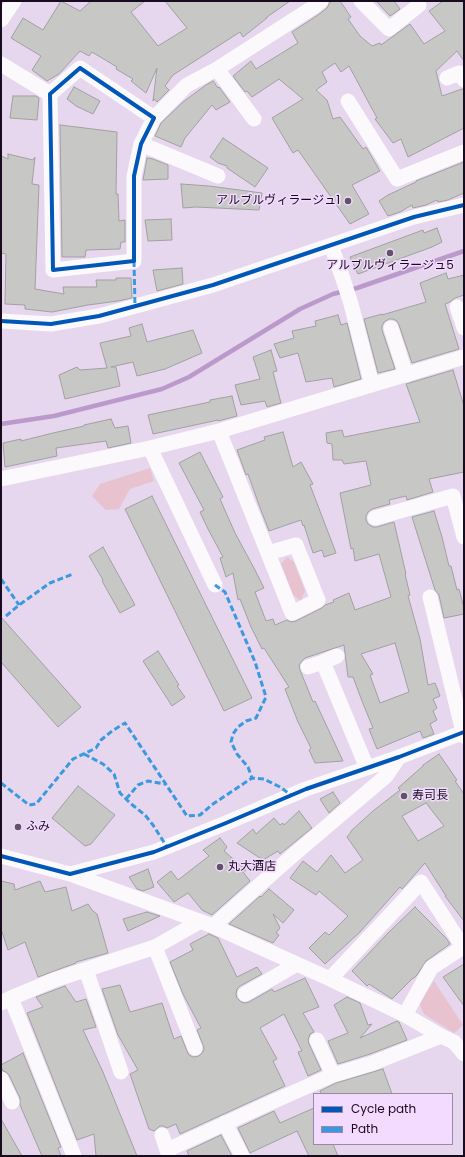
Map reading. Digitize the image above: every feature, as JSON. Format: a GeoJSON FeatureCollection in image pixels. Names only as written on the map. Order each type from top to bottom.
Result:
{"type":"FeatureCollection","features":[{"type":"Feature","properties":{"kind":"street"},"geometry":{"type":"LineString","coordinates":[[1,20],[14,1]]}},
{"type":"Feature","properties":{"kind":"street"},"geometry":{"type":"LineString","coordinates":[[362,1],[389,29],[419,5]]}},
{"type":"Feature","properties":{"kind":"street"},"geometry":{"type":"LineString","coordinates":[[50,94],[53,270],[134,261],[134,176],[141,144],[154,118],[187,85],[217,69],[313,3]]}},
{"type":"Feature","properties":{"kind":"street"},"geometry":{"type":"LineString","coordinates":[[1,64],[50,94]]}},
{"type":"Feature","properties":{"kind":"street"},"geometry":{"type":"LineString","coordinates":[[50,94],[80,68],[154,118]]}},
{"type":"Feature","properties":{"kind":"street"},"geometry":{"type":"LineString","coordinates":[[217,69],[254,119]]}},
{"type":"Feature","properties":{"kind":"street"},"geometry":{"type":"LineString","coordinates":[[448,78],[460,73],[464,80]]}},
{"type":"Feature","properties":{"kind":"street"},"geometry":{"type":"LineString","coordinates":[[348,101],[397,179],[464,152]]}},
{"type":"Feature","properties":{"kind":"street"},"geometry":{"type":"LineString","coordinates":[[141,144],[218,176]]}},
{"type":"Feature","properties":{"kind":"street"},"geometry":{"type":"LineString","coordinates":[[1,321],[51,324],[99,316],[213,285],[414,217],[464,205]]}},
{"type":"Feature","properties":{"kind":"street"},"geometry":{"type":"LineString","coordinates":[[331,245],[351,304],[372,385]]}},
{"type":"Feature","properties":{"kind":"street"},"geometry":{"type":"LineString","coordinates":[[457,307],[464,328]]}},
{"type":"Feature","properties":{"kind":"street"},"geometry":{"type":"LineString","coordinates":[[390,328],[406,375]]}},
{"type":"Feature","properties":{"kind":"street"},"geometry":{"type":"LineString","coordinates":[[1,479],[150,448],[219,431],[464,357]]}},
{"type":"Feature","properties":{"kind":"street"},"geometry":{"type":"LineString","coordinates":[[219,431],[268,553]]}},
{"type":"Feature","properties":{"kind":"street"},"geometry":{"type":"LineString","coordinates":[[150,448],[215,585]]}},
{"type":"Feature","properties":{"kind":"street"},"geometry":{"type":"LineString","coordinates":[[375,518],[453,496],[464,537]]}},
{"type":"Feature","properties":{"kind":"street"},"geometry":{"type":"LineString","coordinates":[[70,874],[154,852],[306,789],[464,734],[430,598]]}},
{"type":"Feature","properties":{"kind":"street"},"geometry":{"type":"LineString","coordinates":[[308,667],[337,656]]}},
{"type":"Feature","properties":{"kind":"street"},"geometry":{"type":"LineString","coordinates":[[323,662],[367,768]]}},
{"type":"Feature","properties":{"kind":"street"},"geometry":{"type":"LineString","coordinates":[[74,1156],[4,999],[54,980],[155,947],[206,924],[291,856],[386,776],[399,757]]}},
{"type":"Feature","properties":{"kind":"street"},"geometry":{"type":"LineString","coordinates":[[1,856],[70,874],[206,924],[330,979],[405,1016],[454,1042],[464,1054]]}},
{"type":"Feature","properties":{"kind":"street"},"geometry":{"type":"LineString","coordinates":[[330,979],[421,882],[463,947],[431,968],[405,1016]]}},
{"type":"Feature","properties":{"kind":"street"},"geometry":{"type":"LineString","coordinates":[[155,947],[195,1048]]}},
{"type":"Feature","properties":{"kind":"street"},"geometry":{"type":"LineString","coordinates":[[245,994],[297,964]]}},
{"type":"Feature","properties":{"kind":"street"},"geometry":{"type":"LineString","coordinates":[[86,970],[121,1072]]}},
{"type":"Feature","properties":{"kind":"street"},"geometry":{"type":"LineString","coordinates":[[162,1135],[168,1153],[224,1123],[333,1075],[373,1063],[441,1036]]}},
{"type":"Feature","properties":{"kind":"street"},"geometry":{"type":"LineString","coordinates":[[317,1040],[333,1075]]}},
{"type":"Feature","properties":{"kind":"street"},"geometry":{"type":"LineString","coordinates":[[1,1079],[12,1102]]}},
{"type":"Feature","properties":{"kind":"street"},"geometry":{"type":"LineString","coordinates":[[224,1123],[242,1156]]}},
{"type":"Feature","properties":{"kind":"shaded area"},"geometry":{"type":"Polygon","coordinates":[[[150,468],[154,481],[130,489],[119,509],[106,510],[92,496],[100,484],[150,468]]]}},
{"type":"Feature","properties":{"kind":"shaded area"},"geometry":{"type":"Polygon","coordinates":[[[287,557],[294,562],[305,591],[301,601],[293,595],[281,564],[287,557]]]}},
{"type":"Feature","properties":{"kind":"shaded area"},"geometry":{"type":"Polygon","coordinates":[[[434,981],[463,1025],[454,1033],[424,1014],[419,1003],[434,981]]]}},
{"type":"Feature","properties":{"kind":"building"},"geometry":{"type":"Polygon","coordinates":[[[61,1],[80,11],[91,1],[145,1],[131,12],[158,46],[187,28],[165,1],[290,1],[267,17],[243,37],[240,32],[173,75],[165,86],[169,90],[157,102],[154,99],[153,101],[157,68],[146,93],[131,81],[133,79],[116,69],[117,67],[92,52],[89,56],[80,51],[59,74],[47,81],[32,70],[41,56],[11,38],[23,18],[43,30],[61,1]]]}},
{"type":"Feature","properties":{"kind":"building"},"geometry":{"type":"Polygon","coordinates":[[[332,1],[340,1],[351,17],[348,19],[360,36],[372,46],[380,43],[381,45],[410,24],[424,44],[445,31],[429,11],[443,1],[464,1],[464,61],[457,51],[436,71],[442,96],[464,89],[464,128],[408,157],[401,139],[393,143],[375,119],[377,118],[349,66],[341,72],[335,63],[322,72],[327,82],[316,90],[327,100],[333,119],[340,117],[363,149],[366,147],[380,171],[352,185],[369,214],[350,224],[298,150],[293,153],[272,118],[303,99],[279,79],[252,97],[247,91],[245,92],[233,76],[251,61],[256,69],[298,43],[292,32],[318,15],[327,8],[332,1]]]}},
{"type":"Feature","properties":{"kind":"building"},"geometry":{"type":"Polygon","coordinates":[[[376,1],[394,1],[400,9],[390,16],[376,1]]]}},
{"type":"Feature","properties":{"kind":"building"},"geometry":{"type":"Polygon","coordinates":[[[213,81],[230,102],[216,110],[212,105],[185,138],[181,147],[155,136],[161,123],[183,102],[213,81]]]}},
{"type":"Feature","properties":{"kind":"building"},"geometry":{"type":"Polygon","coordinates":[[[74,87],[100,101],[93,114],[76,106],[67,99],[74,87]]]}},
{"type":"Feature","properties":{"kind":"building"},"geometry":{"type":"Polygon","coordinates":[[[13,96],[36,96],[39,98],[37,120],[10,118],[13,96]]]}},
{"type":"Feature","properties":{"kind":"building"},"geometry":{"type":"Polygon","coordinates":[[[60,125],[117,132],[116,194],[118,194],[119,221],[125,220],[125,242],[121,242],[120,249],[86,250],[85,257],[62,257],[60,125]]]}},
{"type":"Feature","properties":{"kind":"building"},"geometry":{"type":"Polygon","coordinates":[[[223,138],[268,168],[255,187],[227,168],[227,166],[218,163],[210,157],[223,138]]]}},
{"type":"Feature","properties":{"kind":"building"},"geometry":{"type":"Polygon","coordinates":[[[8,154],[33,160],[35,157],[32,184],[39,185],[35,289],[64,294],[63,287],[97,287],[96,280],[131,278],[132,298],[52,312],[25,309],[25,305],[5,304],[6,254],[1,253],[1,156],[8,159],[8,154]]]}},
{"type":"Feature","properties":{"kind":"building"},"geometry":{"type":"Polygon","coordinates":[[[147,158],[168,165],[168,179],[143,180],[147,158]]]}},
{"type":"Feature","properties":{"kind":"building"},"geometry":{"type":"Polygon","coordinates":[[[464,162],[464,193],[448,200],[438,202],[437,200],[426,205],[413,208],[412,205],[400,212],[388,216],[379,201],[416,181],[464,162]]]}},
{"type":"Feature","properties":{"kind":"building"},"geometry":{"type":"Polygon","coordinates":[[[181,184],[262,193],[259,210],[196,207],[183,208],[181,184]]]}},
{"type":"Feature","properties":{"kind":"building"},"geometry":{"type":"Polygon","coordinates":[[[171,219],[172,240],[148,241],[145,220],[171,219]]]}},
{"type":"Feature","properties":{"kind":"building","name":"アルブルヴィラージュ5"},"geometry":{"type":"Polygon","coordinates":[[[437,228],[442,242],[358,274],[350,257],[423,230],[424,233],[437,228]]]}},
{"type":"Feature","properties":{"kind":"building"},"geometry":{"type":"Polygon","coordinates":[[[182,268],[183,284],[157,291],[153,270],[182,268]]]}},
{"type":"Feature","properties":{"kind":"building"},"geometry":{"type":"Polygon","coordinates":[[[446,273],[448,279],[464,275],[464,295],[445,304],[459,349],[412,363],[397,321],[389,319],[384,322],[382,330],[395,369],[378,373],[364,319],[426,302],[420,283],[446,273]]]}},
{"type":"Feature","properties":{"kind":"building"},"geometry":{"type":"Polygon","coordinates":[[[338,315],[341,325],[347,323],[361,379],[334,387],[332,378],[306,382],[298,353],[280,358],[274,344],[294,338],[292,331],[316,326],[315,321],[338,315]]]}},
{"type":"Feature","properties":{"kind":"building"},"geometry":{"type":"Polygon","coordinates":[[[142,324],[147,342],[193,330],[202,353],[165,369],[137,376],[133,362],[111,367],[116,367],[120,386],[65,399],[59,375],[77,367],[80,370],[107,368],[100,343],[131,336],[129,328],[142,324]]]}},
{"type":"Feature","properties":{"kind":"building"},"geometry":{"type":"Polygon","coordinates":[[[271,350],[277,371],[273,372],[281,403],[267,407],[265,401],[241,405],[235,385],[260,379],[253,357],[271,350]]]}},
{"type":"Feature","properties":{"kind":"building"},"geometry":{"type":"Polygon","coordinates":[[[453,370],[464,406],[464,472],[429,479],[433,492],[407,500],[406,496],[389,500],[390,504],[372,509],[366,516],[368,524],[373,527],[394,522],[410,595],[408,596],[420,639],[428,685],[435,683],[440,696],[433,699],[437,708],[433,711],[437,720],[430,724],[434,734],[423,738],[420,731],[377,749],[369,729],[373,728],[353,677],[348,677],[344,645],[305,658],[299,665],[313,702],[315,701],[343,761],[315,763],[309,750],[311,748],[298,722],[285,689],[289,687],[264,648],[262,649],[251,627],[240,599],[238,600],[233,573],[226,577],[220,558],[223,557],[200,512],[204,510],[179,463],[200,452],[223,497],[220,499],[235,533],[264,588],[255,592],[266,621],[273,619],[275,625],[287,620],[291,622],[296,621],[325,605],[334,602],[333,600],[349,593],[355,610],[391,597],[379,554],[355,561],[353,548],[351,549],[340,493],[371,485],[366,461],[344,464],[342,460],[333,460],[332,444],[327,443],[326,433],[342,430],[344,437],[420,422],[406,384],[453,370]],[[395,643],[361,654],[373,674],[370,675],[380,703],[409,692],[395,643]]]}},
{"type":"Feature","properties":{"kind":"building"},"geometry":{"type":"Polygon","coordinates":[[[232,396],[237,416],[153,434],[148,415],[232,396]]]}},
{"type":"Feature","properties":{"kind":"building"},"geometry":{"type":"Polygon","coordinates":[[[111,419],[115,428],[128,426],[131,443],[108,448],[106,441],[56,448],[57,456],[5,467],[3,443],[21,439],[21,441],[111,419]]]}},
{"type":"Feature","properties":{"kind":"building"},"geometry":{"type":"Polygon","coordinates":[[[283,432],[293,467],[301,462],[313,484],[310,485],[336,553],[324,557],[322,550],[313,553],[301,520],[269,531],[248,474],[246,475],[237,450],[265,440],[264,437],[283,432]]]}},
{"type":"Feature","properties":{"kind":"building"},"geometry":{"type":"Polygon","coordinates":[[[152,496],[252,698],[224,711],[125,509],[152,496]]]}},
{"type":"Feature","properties":{"kind":"building"},"geometry":{"type":"Polygon","coordinates":[[[434,511],[449,566],[451,566],[457,590],[459,589],[464,608],[464,614],[444,618],[439,595],[435,590],[412,517],[434,511]]]}},
{"type":"Feature","properties":{"kind":"building"},"geometry":{"type":"Polygon","coordinates":[[[103,547],[135,605],[120,613],[89,556],[103,547]]]}},
{"type":"Feature","properties":{"kind":"building"},"geometry":{"type":"Polygon","coordinates":[[[1,617],[81,707],[58,727],[1,662],[1,617]]]}},
{"type":"Feature","properties":{"kind":"building"},"geometry":{"type":"Polygon","coordinates":[[[158,651],[179,685],[177,686],[185,697],[172,706],[143,661],[158,651]]]}},
{"type":"Feature","properties":{"kind":"building"},"geometry":{"type":"Polygon","coordinates":[[[439,754],[457,780],[455,781],[464,794],[464,921],[445,896],[425,863],[402,889],[400,887],[359,933],[325,964],[309,948],[325,932],[329,935],[348,916],[319,891],[316,895],[290,878],[303,861],[317,872],[331,855],[345,873],[363,860],[347,837],[351,831],[373,811],[400,790],[398,788],[423,765],[439,754]],[[426,803],[402,816],[418,841],[444,826],[426,803]]]}},
{"type":"Feature","properties":{"kind":"building"},"geometry":{"type":"Polygon","coordinates":[[[78,786],[115,815],[91,844],[85,846],[52,818],[78,786]]]}},
{"type":"Feature","properties":{"kind":"building"},"geometry":{"type":"Polygon","coordinates":[[[333,792],[340,803],[329,813],[320,799],[333,792]]]}},
{"type":"Feature","properties":{"kind":"building"},"geometry":{"type":"Polygon","coordinates":[[[299,811],[312,828],[280,854],[278,851],[263,860],[237,843],[253,829],[256,834],[274,818],[280,825],[283,823],[284,825],[299,811]]]}},
{"type":"Feature","properties":{"kind":"building"},"geometry":{"type":"Polygon","coordinates":[[[220,838],[227,847],[224,851],[246,870],[243,872],[250,881],[212,915],[202,910],[188,893],[174,902],[157,882],[171,871],[178,880],[209,856],[203,850],[220,838]]]}},
{"type":"Feature","properties":{"kind":"building"},"geometry":{"type":"Polygon","coordinates":[[[148,869],[154,887],[143,891],[137,889],[129,877],[148,869]]]}},
{"type":"Feature","properties":{"kind":"building"},"geometry":{"type":"Polygon","coordinates":[[[1,881],[14,884],[15,890],[40,881],[45,892],[66,887],[72,911],[88,904],[97,914],[108,953],[76,962],[38,977],[25,942],[8,950],[1,929],[1,881]]]}},
{"type":"Feature","properties":{"kind":"building"},"geometry":{"type":"Polygon","coordinates":[[[269,889],[294,910],[283,923],[273,914],[280,928],[276,933],[279,935],[273,943],[229,924],[269,889]]]}},
{"type":"Feature","properties":{"kind":"building"},"geometry":{"type":"Polygon","coordinates":[[[415,907],[446,938],[450,944],[426,961],[417,975],[392,999],[369,984],[367,986],[352,971],[415,907]]]}},
{"type":"Feature","properties":{"kind":"building"},"geometry":{"type":"Polygon","coordinates":[[[147,912],[160,916],[128,931],[123,919],[147,912]]]}},
{"type":"Feature","properties":{"kind":"building"},"geometry":{"type":"Polygon","coordinates":[[[209,934],[218,938],[237,977],[257,967],[262,974],[237,989],[237,998],[241,1002],[249,1002],[272,989],[274,992],[305,978],[319,1007],[303,1013],[314,1032],[310,1034],[308,1040],[321,1070],[308,1076],[298,1052],[302,1051],[284,1014],[260,1028],[277,1059],[273,1061],[285,1086],[180,1134],[176,1124],[167,1128],[160,1126],[154,1131],[149,1129],[130,1074],[138,1070],[118,1035],[102,989],[120,985],[130,1012],[162,1003],[174,1039],[181,1036],[189,1055],[193,1057],[199,1056],[204,1049],[197,1030],[201,1028],[183,994],[170,962],[193,950],[190,944],[209,934]]]}},
{"type":"Feature","properties":{"kind":"building"},"geometry":{"type":"Polygon","coordinates":[[[464,964],[464,1006],[443,977],[464,964]]]}},
{"type":"Feature","properties":{"kind":"building"},"geometry":{"type":"Polygon","coordinates":[[[65,986],[76,1002],[86,999],[96,1027],[83,1030],[103,1072],[137,1156],[96,1156],[94,1134],[77,1140],[27,1013],[43,1007],[36,997],[65,986]]]}},
{"type":"Feature","properties":{"kind":"building"},"geometry":{"type":"Polygon","coordinates":[[[347,997],[360,1003],[368,1025],[372,1024],[360,1038],[397,1021],[399,1022],[407,1040],[338,1064],[328,1041],[348,1033],[334,1005],[347,997]]]}},
{"type":"Feature","properties":{"kind":"building"},"geometry":{"type":"Polygon","coordinates":[[[23,1053],[61,1147],[58,1148],[61,1156],[42,1156],[20,1105],[20,1098],[9,1075],[3,1071],[1,1066],[23,1053]]]}},
{"type":"Feature","properties":{"kind":"building"},"geometry":{"type":"Polygon","coordinates":[[[383,1069],[392,1093],[321,1093],[320,1091],[336,1083],[383,1069]]]}},
{"type":"Feature","properties":{"kind":"building"},"geometry":{"type":"Polygon","coordinates":[[[313,1108],[313,1145],[333,1145],[338,1156],[309,1156],[297,1131],[250,1153],[238,1128],[274,1111],[280,1123],[313,1108]]]}},
{"type":"Feature","properties":{"kind":"building"},"geometry":{"type":"Polygon","coordinates":[[[1,1119],[22,1156],[1,1156],[1,1119]]]}},
{"type":"Feature","properties":{"kind":"building"},"geometry":{"type":"Polygon","coordinates":[[[221,1135],[232,1156],[189,1156],[187,1151],[221,1135]]]}},
{"type":"Feature","properties":{"kind":"waterway"},"geometry":{"type":"LineString","coordinates":[[1,424],[54,416],[162,389],[189,377],[300,309],[333,294],[357,288],[464,251]]}},
{"type":"Feature","properties":{"kind":"marked path"},"geometry":{"type":"LineString","coordinates":[[134,261],[135,307]]}},
{"type":"Feature","properties":{"kind":"marked path"},"geometry":{"type":"LineString","coordinates":[[6,616],[50,583],[73,574]]}},
{"type":"Feature","properties":{"kind":"marked path"},"geometry":{"type":"LineString","coordinates":[[1,579],[19,605]]}},
{"type":"Feature","properties":{"kind":"marked path"},"geometry":{"type":"LineString","coordinates":[[215,585],[225,592],[255,662],[266,697],[256,718],[246,721],[238,727],[233,734],[231,742],[237,754],[248,767],[252,778]]}},
{"type":"Feature","properties":{"kind":"marked path"},"geometry":{"type":"LineString","coordinates":[[1,783],[29,805],[36,804],[73,759],[96,748],[101,740],[125,723],[187,816],[200,815],[213,804],[252,778],[264,779],[280,787],[291,795]]}},
{"type":"Feature","properties":{"kind":"marked path"},"geometry":{"type":"LineString","coordinates":[[84,754],[103,764],[114,774],[120,793],[145,815],[167,847]]}},
{"type":"Feature","properties":{"kind":"marked path"},"geometry":{"type":"LineString","coordinates":[[126,799],[138,785],[148,781],[165,784]]}},
{"type":"Feature","properties":{"kind":"cycle path"},"geometry":{"type":"LineString","coordinates":[[80,68],[154,118],[141,144],[134,176],[134,261],[53,270],[50,94],[80,68]]}},
{"type":"Feature","properties":{"kind":"cycle path"},"geometry":{"type":"LineString","coordinates":[[1,321],[51,324],[99,316],[213,285],[414,217],[464,205]]}},
{"type":"Feature","properties":{"kind":"cycle path"},"geometry":{"type":"LineString","coordinates":[[1,856],[70,874],[154,852],[306,789],[399,757],[464,732]]}},
{"type":"Feature","properties":{"kind":"place","name":"アルブルヴィラージュ1"},"geometry":{"type":"Point","coordinates":[348,201]}},
{"type":"Feature","properties":{"kind":"place","name":"アルブルヴィラージュ5"},"geometry":{"type":"Point","coordinates":[390,253]}},
{"type":"Feature","properties":{"kind":"place","name":"寿司長"},"geometry":{"type":"Point","coordinates":[404,796]}},
{"type":"Feature","properties":{"kind":"place","name":"ふみ"},"geometry":{"type":"Point","coordinates":[18,827]}},
{"type":"Feature","properties":{"kind":"place","name":"丸大酒店"},"geometry":{"type":"Point","coordinates":[220,867]}}]}
